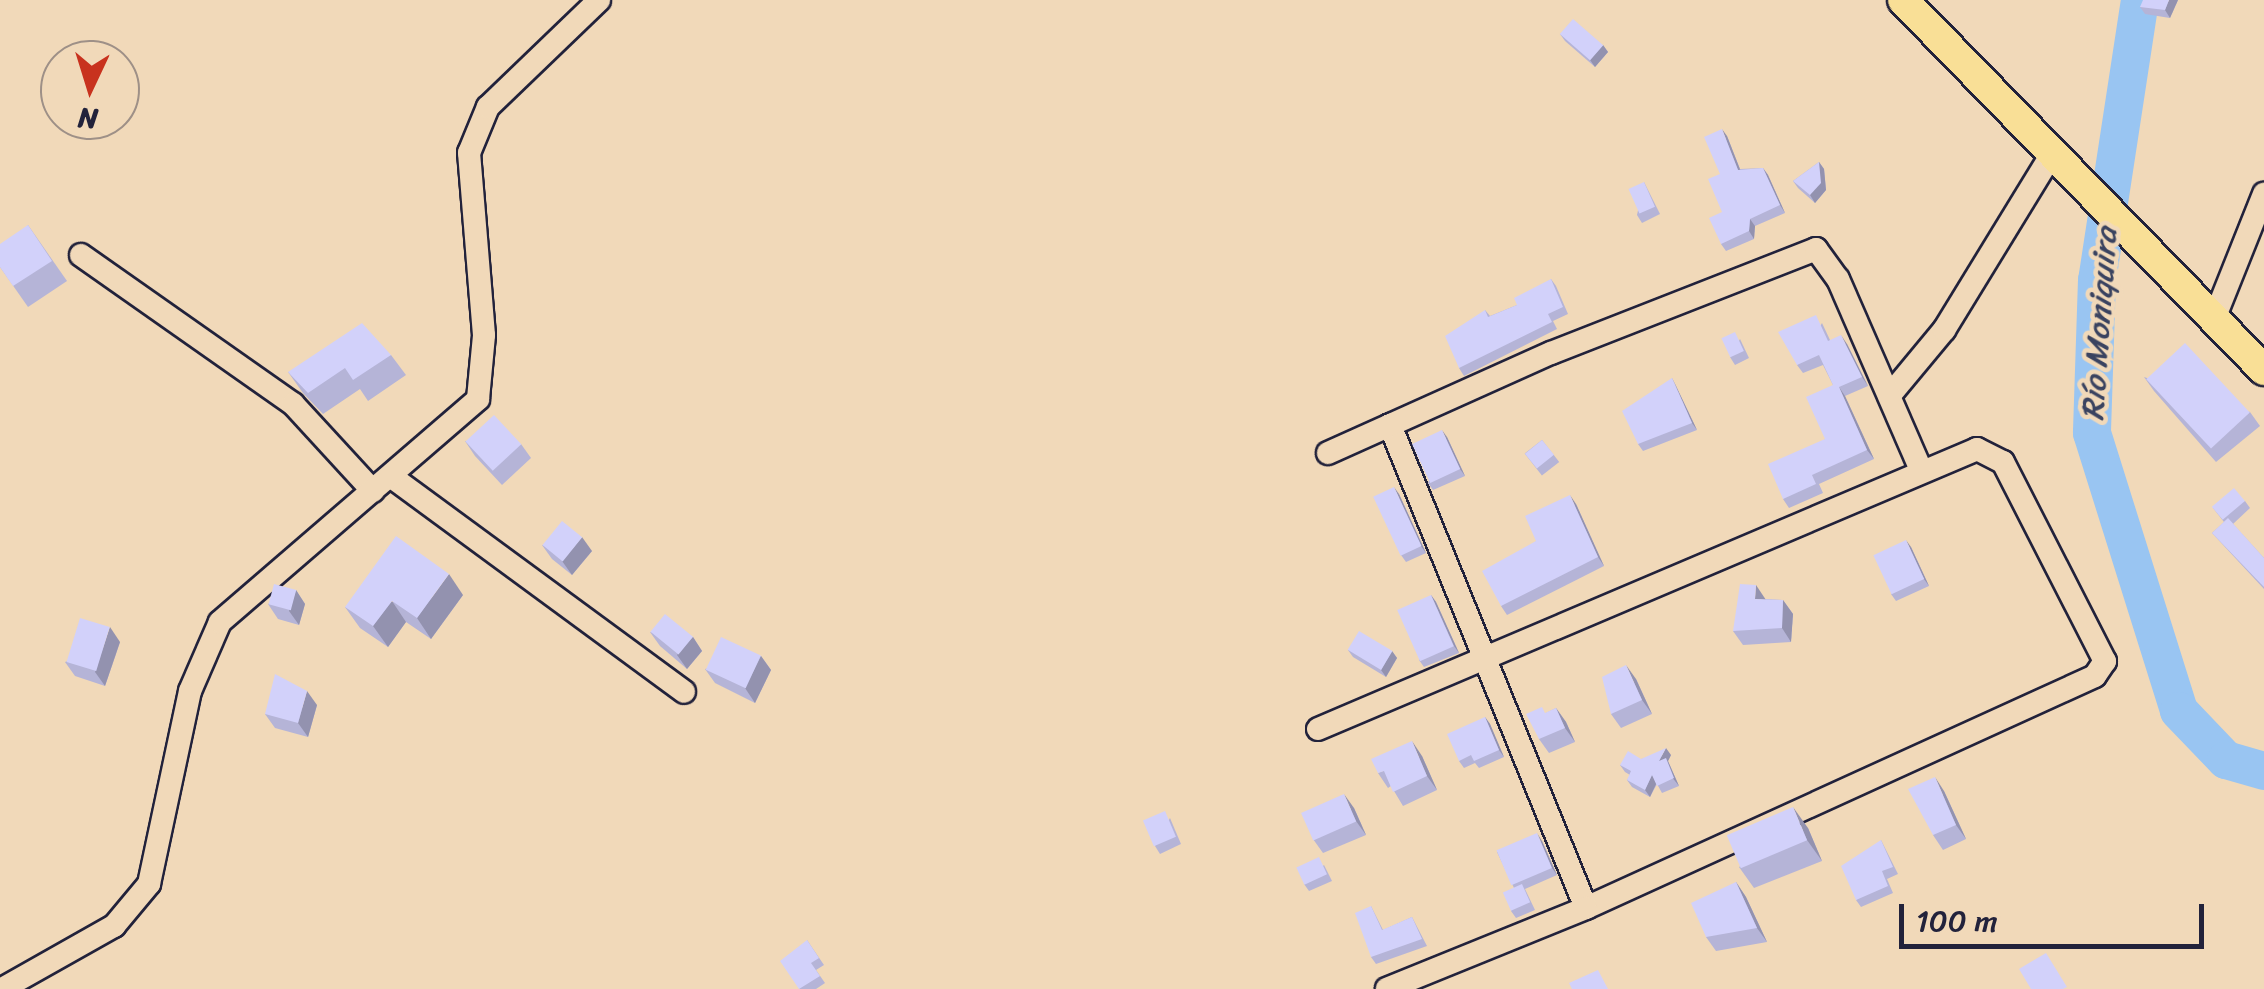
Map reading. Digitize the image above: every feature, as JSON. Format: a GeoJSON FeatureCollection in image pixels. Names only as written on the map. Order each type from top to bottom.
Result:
{"type":"FeatureCollection","features":[{"type":"Feature","properties":{"kind":"main road"},"geometry":{"type":"LineString","coordinates":[[1903,0],[2164,275],[2264,370]]}},
{"type":"Feature","properties":{"kind":"street"},"geometry":{"type":"LineString","coordinates":[[2,989],[85,946],[133,907],[158,859],[190,691],[208,640],[232,608],[470,410],[483,382],[466,176],[478,128],[488,107],[599,0]]}},
{"type":"Feature","properties":{"kind":"street"},"geometry":{"type":"LineString","coordinates":[[1890,396],[1944,330],[2058,159]]}},
{"type":"Feature","properties":{"kind":"street"},"geometry":{"type":"LineString","coordinates":[[2214,319],[2264,194]]}},
{"type":"Feature","properties":{"kind":"street"},"geometry":{"type":"LineString","coordinates":[[1328,453],[1810,249],[1825,255],[1920,468]]}},
{"type":"Feature","properties":{"kind":"street"},"geometry":{"type":"LineString","coordinates":[[81,255],[293,404],[384,485],[684,692]]}},
{"type":"Feature","properties":{"kind":"street"},"geometry":{"type":"LineString","coordinates":[[1390,425],[1487,655],[1586,908]]}},
{"type":"Feature","properties":{"kind":"street"},"geometry":{"type":"LineString","coordinates":[[1318,729],[1920,468],[1977,449],[2003,462],[2103,656],[2102,671],[1586,908],[1387,989]]}},
{"type":"Feature","properties":{"kind":"building"},"geometry":{"type":"Polygon","coordinates":[[[2143,0],[2169,0],[2165,10],[2140,7],[2143,0]]]}},
{"type":"Feature","properties":{"kind":"building"},"geometry":{"type":"Polygon","coordinates":[[[1573,19],[1603,45],[1590,60],[1560,34],[1573,19]]]}},
{"type":"Feature","properties":{"kind":"building"},"geometry":{"type":"Polygon","coordinates":[[[1722,129],[1738,170],[1763,168],[1780,205],[1750,219],[1749,231],[1721,244],[1709,218],[1722,212],[1708,179],[1720,174],[1704,137],[1722,129]]]}},
{"type":"Feature","properties":{"kind":"building"},"geometry":{"type":"Polygon","coordinates":[[[1819,162],[1821,183],[1810,195],[1793,181],[1819,162]]]}},
{"type":"Feature","properties":{"kind":"building"},"geometry":{"type":"Polygon","coordinates":[[[1644,182],[1655,207],[1639,214],[1628,189],[1644,182]]]}},
{"type":"Feature","properties":{"kind":"building"},"geometry":{"type":"Polygon","coordinates":[[[28,225],[52,261],[13,286],[0,267],[0,244],[28,225]]]}},
{"type":"Feature","properties":{"kind":"building"},"geometry":{"type":"Polygon","coordinates":[[[1551,279],[1563,307],[1548,314],[1552,322],[1459,368],[1445,336],[1485,310],[1488,317],[1517,305],[1514,298],[1551,279]]]}},
{"type":"Feature","properties":{"kind":"building"},"geometry":{"type":"Polygon","coordinates":[[[1816,315],[1828,341],[1841,335],[1862,377],[1839,387],[1867,450],[1812,475],[1816,484],[1783,499],[1768,464],[1825,439],[1806,397],[1833,385],[1819,355],[1797,365],[1778,332],[1816,315]]]}},
{"type":"Feature","properties":{"kind":"building"},"geometry":{"type":"Polygon","coordinates":[[[362,323],[391,355],[353,380],[345,368],[308,393],[288,372],[362,323]]]}},
{"type":"Feature","properties":{"kind":"building"},"geometry":{"type":"Polygon","coordinates":[[[1735,332],[1744,351],[1730,357],[1721,338],[1735,332]]]}},
{"type":"Feature","properties":{"kind":"building"},"geometry":{"type":"Polygon","coordinates":[[[2185,343],[2250,412],[2211,449],[2146,379],[2185,343]]]}},
{"type":"Feature","properties":{"kind":"building"},"geometry":{"type":"Polygon","coordinates":[[[1672,378],[1692,423],[1638,444],[1622,411],[1672,378]]]}},
{"type":"Feature","properties":{"kind":"building"},"geometry":{"type":"Polygon","coordinates":[[[494,415],[521,444],[493,471],[465,442],[494,415]]]}},
{"type":"Feature","properties":{"kind":"building"},"geometry":{"type":"Polygon","coordinates":[[[1442,430],[1460,469],[1430,483],[1412,444],[1442,430]]]}},
{"type":"Feature","properties":{"kind":"building"},"geometry":{"type":"Polygon","coordinates":[[[1542,440],[1554,455],[1537,469],[1525,454],[1542,440]]]}},
{"type":"Feature","properties":{"kind":"building"},"geometry":{"type":"Polygon","coordinates":[[[1394,487],[1421,546],[1401,556],[1373,497],[1394,487]]]}},
{"type":"Feature","properties":{"kind":"building"},"geometry":{"type":"Polygon","coordinates":[[[2234,488],[2245,501],[2223,520],[2212,507],[2234,488]]]}},
{"type":"Feature","properties":{"kind":"building"},"geometry":{"type":"Polygon","coordinates":[[[1570,495],[1598,557],[1501,606],[1482,571],[1536,541],[1525,516],[1570,495]]]}},
{"type":"Feature","properties":{"kind":"building"},"geometry":{"type":"Polygon","coordinates":[[[2228,518],[2264,558],[2264,587],[2212,533],[2228,518]]]}},
{"type":"Feature","properties":{"kind":"building"},"geometry":{"type":"Polygon","coordinates":[[[562,521],[582,537],[563,561],[542,545],[562,521]]]}},
{"type":"Feature","properties":{"kind":"building"},"geometry":{"type":"Polygon","coordinates":[[[396,536],[449,574],[417,618],[392,601],[373,626],[345,607],[396,536]]]}},
{"type":"Feature","properties":{"kind":"building"},"geometry":{"type":"Polygon","coordinates":[[[1906,540],[1924,579],[1892,594],[1873,555],[1906,540]]]}},
{"type":"Feature","properties":{"kind":"building"},"geometry":{"type":"Polygon","coordinates":[[[274,584],[296,590],[291,610],[269,604],[274,584]]]}},
{"type":"Feature","properties":{"kind":"building"},"geometry":{"type":"Polygon","coordinates":[[[1740,584],[1756,585],[1755,599],[1783,600],[1782,628],[1733,631],[1740,584]]]}},
{"type":"Feature","properties":{"kind":"building"},"geometry":{"type":"Polygon","coordinates":[[[1431,595],[1454,646],[1420,661],[1397,610],[1431,595]]]}},
{"type":"Feature","properties":{"kind":"building"},"geometry":{"type":"Polygon","coordinates":[[[665,614],[693,637],[679,655],[651,632],[665,614]]]}},
{"type":"Feature","properties":{"kind":"building"},"geometry":{"type":"Polygon","coordinates":[[[80,618],[110,627],[96,671],[67,662],[80,618]]]}},
{"type":"Feature","properties":{"kind":"building"},"geometry":{"type":"Polygon","coordinates":[[[1359,631],[1392,651],[1381,670],[1348,650],[1359,631]]]}},
{"type":"Feature","properties":{"kind":"building"},"geometry":{"type":"Polygon","coordinates":[[[721,637],[761,656],[746,688],[706,670],[721,637]]]}},
{"type":"Feature","properties":{"kind":"building"},"geometry":{"type":"Polygon","coordinates":[[[1626,665],[1642,700],[1611,714],[1602,677],[1626,665]]]}},
{"type":"Feature","properties":{"kind":"building"},"geometry":{"type":"Polygon","coordinates":[[[275,674],[307,691],[298,723],[265,714],[275,674]]]}},
{"type":"Feature","properties":{"kind":"building"},"geometry":{"type":"Polygon","coordinates":[[[1542,707],[1545,713],[1556,708],[1565,728],[1539,739],[1526,714],[1542,707]]]}},
{"type":"Feature","properties":{"kind":"building"},"geometry":{"type":"Polygon","coordinates":[[[1485,717],[1499,750],[1474,761],[1471,755],[1459,761],[1447,734],[1485,717]]]}},
{"type":"Feature","properties":{"kind":"building"},"geometry":{"type":"Polygon","coordinates":[[[1412,741],[1427,776],[1393,792],[1384,771],[1378,773],[1371,759],[1412,741]]]}},
{"type":"Feature","properties":{"kind":"building"},"geometry":{"type":"Polygon","coordinates":[[[1666,748],[1659,761],[1666,758],[1674,778],[1657,786],[1652,775],[1645,790],[1627,780],[1631,771],[1620,765],[1628,751],[1641,759],[1666,748]]]}},
{"type":"Feature","properties":{"kind":"building"},"geometry":{"type":"Polygon","coordinates":[[[1935,777],[1956,825],[1933,835],[1908,789],[1935,777]]]}},
{"type":"Feature","properties":{"kind":"building"},"geometry":{"type":"Polygon","coordinates":[[[1344,794],[1356,821],[1313,841],[1301,813],[1344,794]]]}},
{"type":"Feature","properties":{"kind":"building"},"geometry":{"type":"Polygon","coordinates":[[[1793,807],[1807,840],[1741,868],[1727,835],[1793,807]]]}},
{"type":"Feature","properties":{"kind":"building"},"geometry":{"type":"Polygon","coordinates":[[[1165,811],[1176,837],[1154,846],[1143,820],[1165,811]]]}},
{"type":"Feature","properties":{"kind":"building"},"geometry":{"type":"Polygon","coordinates":[[[1537,833],[1552,868],[1511,885],[1496,850],[1537,833]]]}},
{"type":"Feature","properties":{"kind":"building"},"geometry":{"type":"Polygon","coordinates":[[[1881,840],[1893,867],[1882,871],[1888,886],[1856,900],[1841,866],[1881,840]]]}},
{"type":"Feature","properties":{"kind":"building"},"geometry":{"type":"Polygon","coordinates":[[[1319,857],[1327,874],[1304,885],[1296,868],[1319,857]]]}},
{"type":"Feature","properties":{"kind":"building"},"geometry":{"type":"Polygon","coordinates":[[[1736,882],[1757,928],[1706,937],[1691,903],[1736,882]]]}},
{"type":"Feature","properties":{"kind":"building"},"geometry":{"type":"Polygon","coordinates":[[[1522,884],[1530,902],[1511,911],[1503,893],[1522,884]]]}},
{"type":"Feature","properties":{"kind":"building"},"geometry":{"type":"Polygon","coordinates":[[[1371,906],[1382,930],[1412,917],[1422,939],[1371,957],[1355,913],[1371,906]]]}},
{"type":"Feature","properties":{"kind":"building"},"geometry":{"type":"Polygon","coordinates":[[[807,940],[819,958],[811,963],[820,976],[799,989],[780,961],[807,940]]]}},
{"type":"Feature","properties":{"kind":"building"},"geometry":{"type":"Polygon","coordinates":[[[2046,953],[2067,987],[2031,989],[2019,969],[2046,953]]]}},
{"type":"Feature","properties":{"kind":"building"},"geometry":{"type":"Polygon","coordinates":[[[1598,970],[1608,989],[1572,989],[1569,983],[1598,970]]]}},
{"type":"Feature","properties":{"kind":"waterway","name":"Río Moniquira"},"geometry":{"type":"LineString","coordinates":[[2140,0],[2097,280],[2092,433],[2179,711],[2226,760],[2264,771]]}}]}
